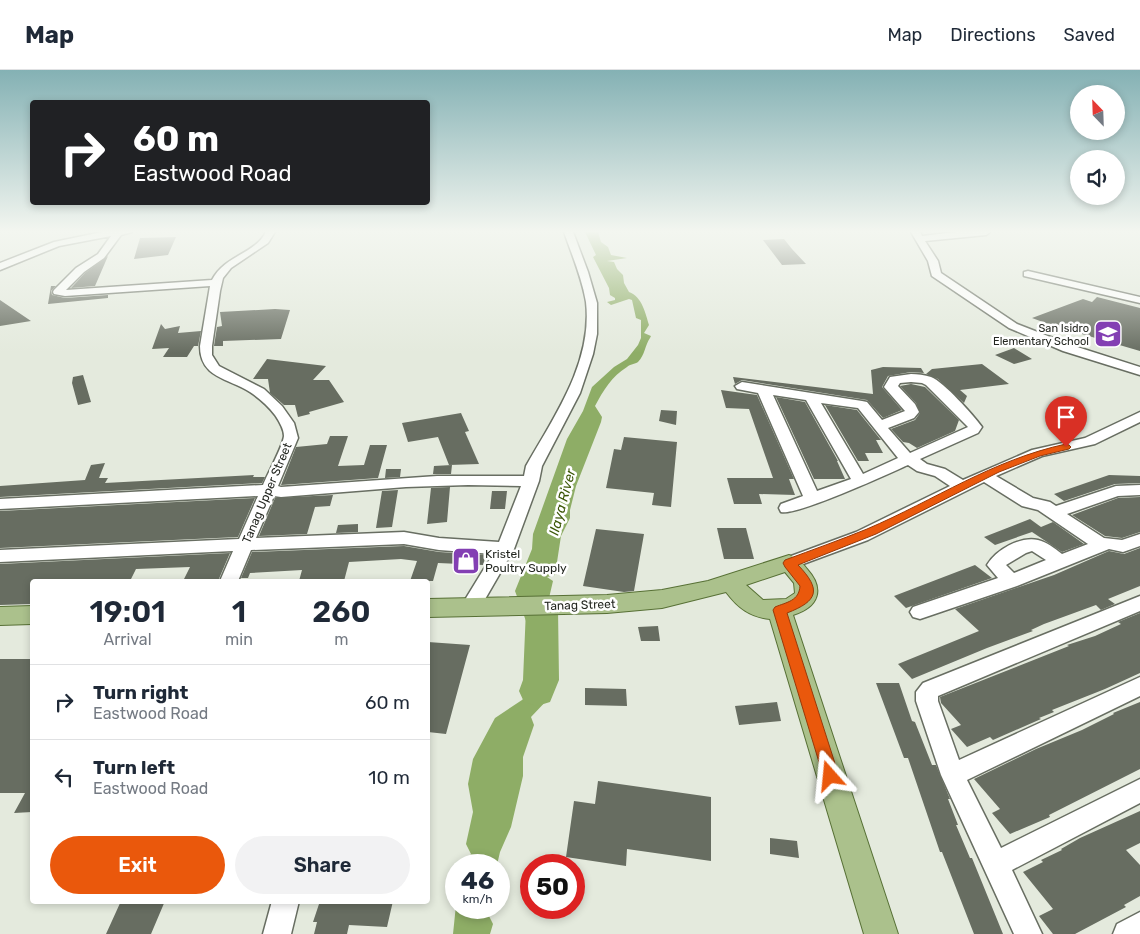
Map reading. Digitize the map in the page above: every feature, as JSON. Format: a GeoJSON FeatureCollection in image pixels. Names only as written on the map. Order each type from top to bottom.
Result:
{"type":"FeatureCollection","features":[{"type":"Feature","properties":{"kind":"main road","name":"Tanag Street"},"geometry":{"type":"LineString","coordinates":[[430,608],[583,605],[662,599],[731,582],[789,563]]}},
{"type":"Feature","properties":{"kind":"main road"},"geometry":{"type":"LineString","coordinates":[[731,582],[745,599],[755,606],[766,610],[780,610],[800,602],[806,594],[807,586],[803,578],[789,563]]}},
{"type":"Feature","properties":{"kind":"main road"},"geometry":{"type":"LineString","coordinates":[[780,610],[881,934]]}},
{"type":"Feature","properties":{"kind":"main road"},"geometry":{"type":"LineString","coordinates":[[0,616],[30,615]]}},
{"type":"Feature","properties":{"kind":"street"},"geometry":{"type":"LineString","coordinates":[[78,272],[58,292],[214,283],[222,272]]}},
{"type":"Feature","properties":{"kind":"street"},"geometry":{"type":"LineString","coordinates":[[481,607],[505,549],[534,466],[581,377],[587,356],[592,314],[589,292],[582,272]]}},
{"type":"Feature","properties":{"kind":"street"},"geometry":{"type":"LineString","coordinates":[[936,272],[999,317],[1032,335],[1140,371]]}},
{"type":"Feature","properties":{"kind":"street"},"geometry":{"type":"LineString","coordinates":[[1028,274],[1075,287],[1103,290],[1140,300]]}},
{"type":"Feature","properties":{"kind":"street","name":"Tanag Upper Street"},"geometry":{"type":"LineString","coordinates":[[214,283],[212,316],[205,354],[208,362],[227,377],[253,388],[282,415],[291,431],[291,438],[230,579]]}},
{"type":"Feature","properties":{"kind":"street"},"geometry":{"type":"LineString","coordinates":[[787,508],[916,463],[973,430],[975,427],[931,382],[901,378],[895,380],[891,386],[912,412],[909,416],[880,426]]}},
{"type":"Feature","properties":{"kind":"street"},"geometry":{"type":"LineString","coordinates":[[742,386],[862,405],[894,446],[916,463],[928,477],[955,488]]}},
{"type":"Feature","properties":{"kind":"street"},"geometry":{"type":"LineString","coordinates":[[764,390],[812,499]]}},
{"type":"Feature","properties":{"kind":"street"},"geometry":{"type":"LineString","coordinates":[[811,397],[860,481]]}},
{"type":"Feature","properties":{"kind":"street"},"geometry":{"type":"LineString","coordinates":[[789,563],[862,536],[989,472],[1037,453],[1090,442],[1140,416]]}},
{"type":"Feature","properties":{"kind":"street"},"geometry":{"type":"LineString","coordinates":[[989,472],[1028,502],[1049,509],[1105,544],[1122,546],[1140,540]]}},
{"type":"Feature","properties":{"kind":"street"},"geometry":{"type":"LineString","coordinates":[[0,504],[138,496],[185,497],[268,490],[281,492],[409,482],[530,481]]}},
{"type":"Feature","properties":{"kind":"street"},"geometry":{"type":"LineString","coordinates":[[1049,509],[1116,491],[1140,490]]}},
{"type":"Feature","properties":{"kind":"street"},"geometry":{"type":"LineString","coordinates":[[920,612],[1011,581],[1140,531]]}},
{"type":"Feature","properties":{"kind":"street"},"geometry":{"type":"LineString","coordinates":[[0,556],[344,539],[404,538],[446,545],[505,549]]}},
{"type":"Feature","properties":{"kind":"street"},"geometry":{"type":"LineString","coordinates":[[1011,581],[996,565],[1000,560],[1026,544],[1033,544],[1041,548],[1060,562]]}},
{"type":"Feature","properties":{"kind":"street"},"geometry":{"type":"LineString","coordinates":[[1028,934],[953,775],[927,702],[927,692],[1140,603]]}},
{"type":"Feature","properties":{"kind":"street"},"geometry":{"type":"LineString","coordinates":[[953,775],[1140,686]]}},
{"type":"Feature","properties":{"kind":"street"},"geometry":{"type":"LineString","coordinates":[[995,864],[1140,790]]}},
{"type":"Feature","properties":{"kind":"street"},"geometry":{"type":"LineString","coordinates":[[278,934],[285,904]]}},
{"type":"Feature","properties":{"kind":"street"},"geometry":{"type":"LineString","coordinates":[[1127,934],[1140,926]]}},
{"type":"Feature","properties":{"kind":"water"},"geometry":{"type":"Polygon","coordinates":[[[601,272],[620,272],[629,292],[637,297],[645,311],[649,325],[644,333],[651,336],[638,362],[628,366],[612,379],[595,406],[602,417],[601,422],[576,486],[570,518],[561,536],[555,575],[547,577],[553,581],[542,628],[548,628],[547,632],[551,641],[548,641],[540,650],[542,651],[540,654],[549,656],[550,661],[548,663],[551,666],[545,677],[551,686],[549,698],[531,717],[534,725],[523,757],[523,776],[511,827],[500,854],[471,854],[466,844],[473,812],[468,784],[473,759],[495,718],[522,700],[531,691],[535,678],[535,664],[530,647],[530,632],[515,591],[532,549],[533,534],[567,439],[583,411],[592,387],[614,367],[627,359],[641,338],[641,320],[636,318],[632,300],[629,299],[611,305],[607,302],[615,300],[615,298],[610,295],[609,288],[601,272]]]}},
{"type":"Feature","properties":{"kind":"water"},"geometry":{"type":"Polygon","coordinates":[[[455,919],[490,919],[493,924],[490,934],[453,934],[455,919]]]}},
{"type":"Feature","properties":{"kind":"building"},"geometry":{"type":"Polygon","coordinates":[[[86,272],[101,272],[95,286],[71,288],[86,272]]]}},
{"type":"Feature","properties":{"kind":"building"},"geometry":{"type":"Polygon","coordinates":[[[51,286],[56,286],[51,291],[52,295],[65,298],[108,295],[108,298],[48,304],[51,286]]]}},
{"type":"Feature","properties":{"kind":"building","name":"San Isidro Elementary School"},"geometry":{"type":"Polygon","coordinates":[[[1097,297],[1140,308],[1140,351],[1032,318],[1083,299],[1092,302],[1097,297]]]}},
{"type":"Feature","properties":{"kind":"building"},"geometry":{"type":"Polygon","coordinates":[[[0,300],[31,321],[0,326],[0,300]]]}},
{"type":"Feature","properties":{"kind":"building"},"geometry":{"type":"Polygon","coordinates":[[[290,310],[281,339],[223,341],[223,346],[214,346],[217,327],[222,326],[220,312],[290,310]]]}},
{"type":"Feature","properties":{"kind":"building"},"geometry":{"type":"Polygon","coordinates":[[[161,324],[165,329],[180,326],[178,333],[201,331],[198,346],[194,346],[187,357],[163,357],[169,348],[152,349],[161,324]]]}},
{"type":"Feature","properties":{"kind":"building"},"geometry":{"type":"Polygon","coordinates":[[[1014,348],[1032,359],[1014,364],[995,355],[1014,348]]]}},
{"type":"Feature","properties":{"kind":"building"},"geometry":{"type":"Polygon","coordinates":[[[267,359],[326,366],[313,380],[329,380],[344,402],[298,417],[295,405],[284,405],[270,393],[268,379],[253,379],[267,359]]]}},
{"type":"Feature","properties":{"kind":"building"},"geometry":{"type":"Polygon","coordinates":[[[982,364],[1009,384],[960,390],[967,396],[964,403],[938,379],[926,374],[932,369],[982,364]]]}},
{"type":"Feature","properties":{"kind":"building"},"geometry":{"type":"Polygon","coordinates":[[[883,367],[921,368],[924,373],[911,372],[888,376],[882,387],[902,410],[883,418],[867,400],[742,380],[735,384],[733,377],[873,394],[871,370],[883,367]]]}},
{"type":"Feature","properties":{"kind":"building"},"geometry":{"type":"Polygon","coordinates":[[[83,375],[91,402],[78,405],[72,383],[73,377],[83,375]]]}},
{"type":"Feature","properties":{"kind":"building"},"geometry":{"type":"Polygon","coordinates":[[[911,384],[925,387],[959,420],[955,431],[917,448],[903,442],[891,429],[915,420],[920,413],[916,403],[900,386],[911,384]]]}},
{"type":"Feature","properties":{"kind":"building"},"geometry":{"type":"Polygon","coordinates":[[[721,390],[757,395],[794,479],[789,479],[795,495],[759,494],[762,504],[734,504],[727,478],[773,478],[749,409],[726,408],[721,390]]]}},
{"type":"Feature","properties":{"kind":"building"},"geometry":{"type":"Polygon","coordinates":[[[776,397],[805,402],[838,461],[845,479],[814,479],[776,397]]]}},
{"type":"Feature","properties":{"kind":"building"},"geometry":{"type":"Polygon","coordinates":[[[825,405],[857,410],[881,440],[876,440],[883,453],[865,453],[869,461],[858,461],[825,405]]]}},
{"type":"Feature","properties":{"kind":"building"},"geometry":{"type":"Polygon","coordinates":[[[661,410],[677,411],[676,425],[659,421],[661,410]]]}},
{"type":"Feature","properties":{"kind":"building"},"geometry":{"type":"Polygon","coordinates":[[[461,413],[469,431],[465,432],[479,464],[449,465],[438,437],[408,442],[402,423],[461,413]]]}},
{"type":"Feature","properties":{"kind":"building"},"geometry":{"type":"Polygon","coordinates":[[[330,436],[348,436],[338,466],[364,465],[370,445],[387,445],[378,478],[281,485],[296,447],[327,444],[330,436]]]}},
{"type":"Feature","properties":{"kind":"building"},"geometry":{"type":"Polygon","coordinates":[[[624,437],[677,442],[671,507],[652,505],[654,493],[606,488],[614,449],[621,450],[624,437]]]}},
{"type":"Feature","properties":{"kind":"building"},"geometry":{"type":"Polygon","coordinates":[[[105,463],[99,478],[108,478],[105,483],[254,475],[253,477],[265,477],[262,483],[0,497],[0,486],[85,480],[91,465],[105,463]]]}},
{"type":"Feature","properties":{"kind":"building"},"geometry":{"type":"Polygon","coordinates":[[[452,465],[451,474],[433,474],[434,466],[452,465]]]}},
{"type":"Feature","properties":{"kind":"building"},"geometry":{"type":"Polygon","coordinates":[[[386,469],[401,469],[400,477],[385,478],[386,469]]]}},
{"type":"Feature","properties":{"kind":"building"},"geometry":{"type":"Polygon","coordinates":[[[1109,475],[1140,476],[1140,483],[1115,484],[1064,501],[1054,494],[1109,475]]]}},
{"type":"Feature","properties":{"kind":"building"},"geometry":{"type":"Polygon","coordinates":[[[450,487],[447,522],[427,524],[431,488],[450,487]]]}},
{"type":"Feature","properties":{"kind":"building"},"geometry":{"type":"Polygon","coordinates":[[[398,490],[392,527],[376,528],[382,491],[398,490]]]}},
{"type":"Feature","properties":{"kind":"building"},"geometry":{"type":"Polygon","coordinates":[[[492,491],[507,491],[505,509],[490,509],[492,491]]]}},
{"type":"Feature","properties":{"kind":"building"},"geometry":{"type":"Polygon","coordinates":[[[333,495],[330,506],[315,507],[307,534],[259,536],[275,498],[333,495]]]}},
{"type":"Feature","properties":{"kind":"building"},"geometry":{"type":"Polygon","coordinates":[[[1140,497],[1140,532],[1122,538],[1105,536],[1072,515],[1118,498],[1140,497]]]}},
{"type":"Feature","properties":{"kind":"building"},"geometry":{"type":"Polygon","coordinates":[[[255,498],[238,537],[0,548],[0,511],[255,498]]]}},
{"type":"Feature","properties":{"kind":"building"},"geometry":{"type":"Polygon","coordinates":[[[1030,519],[1041,527],[1053,522],[1084,544],[1062,552],[1032,532],[995,545],[984,537],[1030,519]]]}},
{"type":"Feature","properties":{"kind":"building"},"geometry":{"type":"Polygon","coordinates":[[[358,524],[358,532],[336,533],[338,525],[358,524]]]}},
{"type":"Feature","properties":{"kind":"building"},"geometry":{"type":"Polygon","coordinates":[[[717,528],[746,528],[754,559],[724,559],[717,528]]]}},
{"type":"Feature","properties":{"kind":"building"},"geometry":{"type":"Polygon","coordinates":[[[596,529],[644,534],[634,591],[624,592],[583,586],[596,529]]]}},
{"type":"Feature","properties":{"kind":"building"},"geometry":{"type":"Polygon","coordinates":[[[404,546],[439,552],[486,555],[483,565],[438,563],[433,581],[430,581],[430,579],[411,579],[417,561],[401,559],[349,562],[345,579],[300,579],[302,570],[250,573],[248,578],[241,578],[252,552],[404,546]]]}},
{"type":"Feature","properties":{"kind":"building"},"geometry":{"type":"Polygon","coordinates":[[[1140,548],[1140,586],[1108,599],[1115,604],[1101,610],[1096,605],[1044,624],[1031,630],[1033,631],[912,679],[898,664],[979,631],[955,609],[1054,575],[1109,551],[1124,554],[1140,548]]]}},
{"type":"Feature","properties":{"kind":"building"},"geometry":{"type":"Polygon","coordinates":[[[230,553],[219,579],[184,579],[190,567],[136,569],[131,579],[30,579],[30,604],[0,605],[0,564],[230,553]]]}},
{"type":"Feature","properties":{"kind":"building"},"geometry":{"type":"Polygon","coordinates":[[[975,565],[992,578],[906,608],[894,596],[975,565]]]}},
{"type":"Feature","properties":{"kind":"building"},"geometry":{"type":"Polygon","coordinates":[[[1140,613],[1140,673],[1052,710],[1054,712],[1039,718],[1041,719],[993,740],[990,737],[967,747],[951,729],[961,725],[941,703],[940,697],[1069,646],[1067,645],[1095,636],[1121,624],[1118,622],[1140,613]]]}},
{"type":"Feature","properties":{"kind":"building"},"geometry":{"type":"Polygon","coordinates":[[[658,626],[660,641],[641,641],[638,627],[658,626]]]}},
{"type":"Feature","properties":{"kind":"building"},"geometry":{"type":"Polygon","coordinates":[[[430,642],[470,645],[446,734],[430,732],[430,642]]]}},
{"type":"Feature","properties":{"kind":"building"},"geometry":{"type":"Polygon","coordinates":[[[0,659],[30,659],[30,812],[14,813],[25,793],[0,793],[0,659]]]}},
{"type":"Feature","properties":{"kind":"building"},"geometry":{"type":"Polygon","coordinates":[[[876,683],[899,683],[912,721],[915,722],[932,765],[936,765],[950,799],[948,799],[958,825],[956,825],[970,858],[972,858],[1003,934],[974,934],[942,852],[940,852],[908,758],[904,758],[876,683]]]}},
{"type":"Feature","properties":{"kind":"building"},"geometry":{"type":"Polygon","coordinates":[[[585,688],[626,689],[627,706],[585,705],[585,688]]]}},
{"type":"Feature","properties":{"kind":"building"},"geometry":{"type":"Polygon","coordinates":[[[777,702],[781,721],[739,725],[735,706],[777,702]]]}},
{"type":"Feature","properties":{"kind":"building"},"geometry":{"type":"Polygon","coordinates":[[[1140,702],[1140,769],[1049,815],[1050,817],[1010,834],[992,813],[1000,809],[974,779],[1140,702]]]}},
{"type":"Feature","properties":{"kind":"building"},"geometry":{"type":"Polygon","coordinates":[[[598,781],[711,797],[711,861],[627,849],[626,866],[585,860],[585,854],[566,854],[574,801],[595,804],[598,781]]]}},
{"type":"Feature","properties":{"kind":"building"},"geometry":{"type":"Polygon","coordinates":[[[1140,811],[1140,843],[1126,850],[1140,865],[1140,896],[1124,905],[1126,907],[1075,934],[1053,934],[1039,916],[1053,909],[1023,872],[1043,862],[1041,860],[1062,850],[1080,838],[1140,811]]]}},
{"type":"Feature","properties":{"kind":"building"},"geometry":{"type":"Polygon","coordinates":[[[770,838],[797,841],[799,858],[770,854],[770,838]]]}},
{"type":"Feature","properties":{"kind":"building"},"geometry":{"type":"Polygon","coordinates":[[[120,904],[164,904],[151,934],[106,934],[120,904]]]}},
{"type":"Feature","properties":{"kind":"building"},"geometry":{"type":"Polygon","coordinates":[[[319,904],[392,904],[387,927],[349,925],[347,934],[314,934],[317,922],[313,922],[319,904]]]}},
{"type":"Feature","properties":{"kind":"waterway","name":"Ilaya River"},"geometry":{"type":"LineString","coordinates":[[537,691],[541,680],[542,609]]}},
{"type":"Feature","properties":{"kind":"place","name":"San Isidro Elementary School"},"geometry":{"type":"Point","coordinates":[1108,334]}},
{"type":"Feature","properties":{"kind":"place","name":"Kristel Poultry Supply"},"geometry":{"type":"Point","coordinates":[466,561]}},
{"type":"Feature","properties":{"kind":"route"},"geometry":{"type":"LineString","coordinates":[[830,776],[780,610],[800,602],[806,594],[807,586],[803,578],[789,563],[871,532],[995,470],[1037,453],[1066,447]]}}]}
